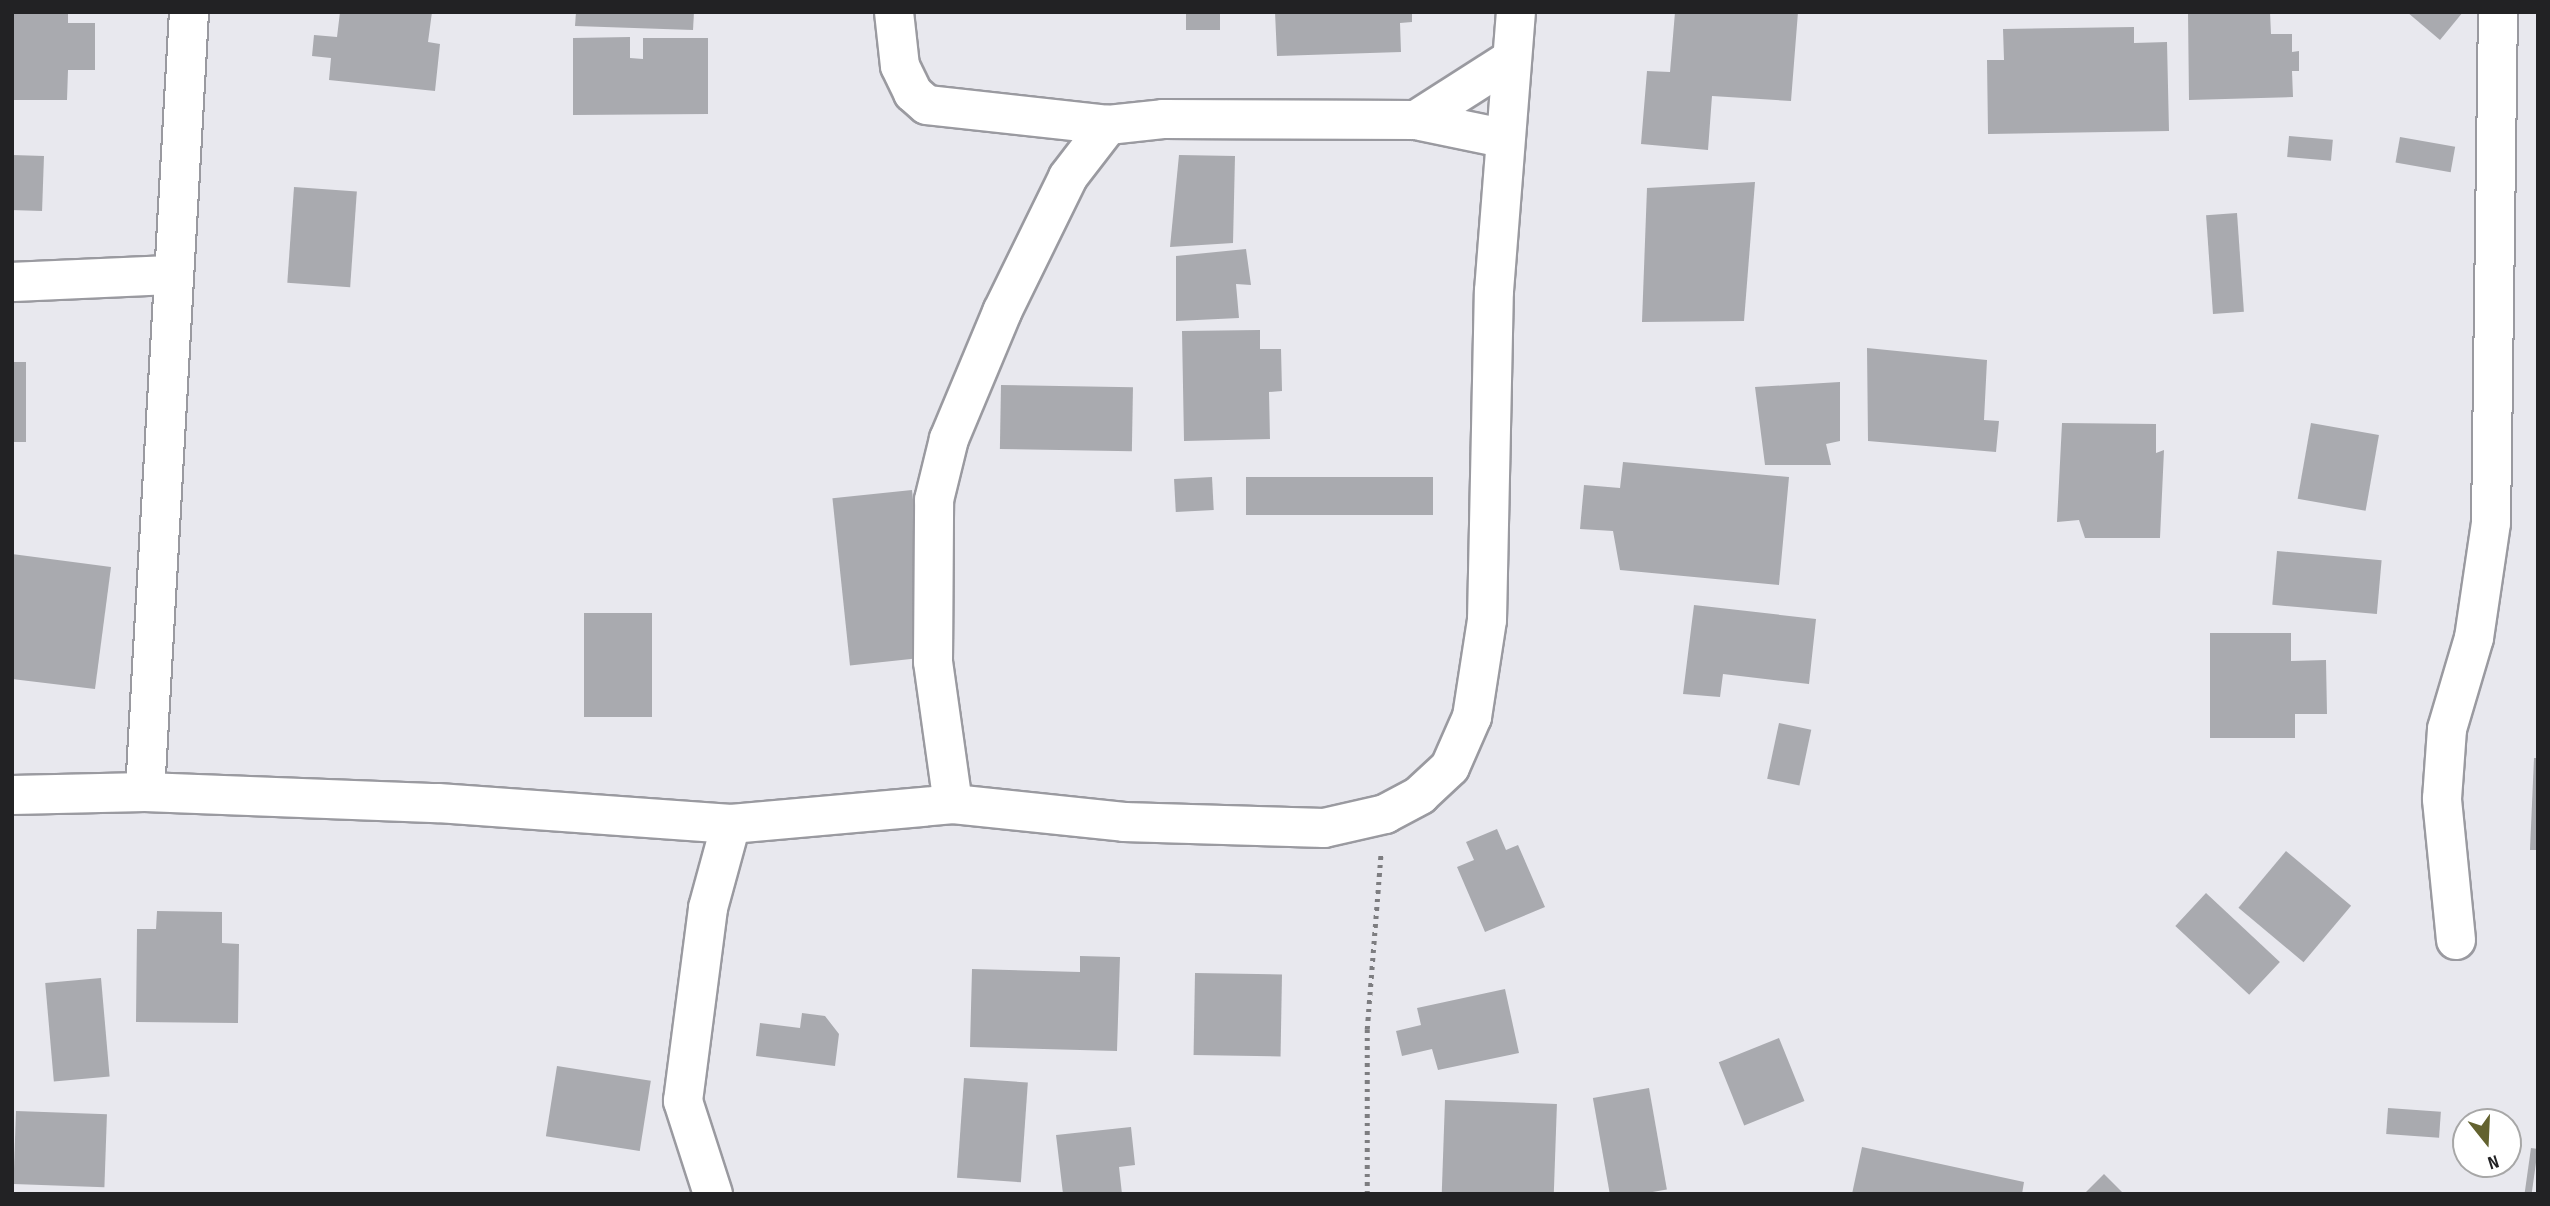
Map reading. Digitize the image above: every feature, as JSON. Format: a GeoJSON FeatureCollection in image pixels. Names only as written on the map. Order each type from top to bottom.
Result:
{"type":"FeatureCollection","features":[{"type":"Feature","properties":{"kind":"street"},"geometry":{"type":"LineString","coordinates":[[145,792],[189,12]]}},
{"type":"Feature","properties":{"kind":"street"},"geometry":{"type":"LineString","coordinates":[[894,12],[900,66],[913,93],[927,105],[1108,125],[1163,119],[1416,120],[1503,138]]}},
{"type":"Feature","properties":{"kind":"street"},"geometry":{"type":"LineString","coordinates":[[12,795],[145,792],[438,803],[731,824],[953,804],[1124,822],[1324,828],[1384,814],[1420,795],[1450,767],[1472,717],[1487,620],[1503,138],[1516,12]]}},
{"type":"Feature","properties":{"kind":"street"},"geometry":{"type":"LineString","coordinates":[[2456,940],[2442,799],[2447,729],[2474,638],[2491,523],[2498,12]]}},
{"type":"Feature","properties":{"kind":"street"},"geometry":{"type":"LineString","coordinates":[[1416,120],[1510,60]]}},
{"type":"Feature","properties":{"kind":"street"},"geometry":{"type":"LineString","coordinates":[[953,804],[933,662],[934,500],[949,439],[1002,312],[1068,177],[1108,125]]}},
{"type":"Feature","properties":{"kind":"street"},"geometry":{"type":"LineString","coordinates":[[12,282],[174,275]]}},
{"type":"Feature","properties":{"kind":"street"},"geometry":{"type":"LineString","coordinates":[[713,1194],[683,1101],[708,908],[731,824]]}},
{"type":"Feature","properties":{"kind":"path"},"geometry":{"type":"LineString","coordinates":[[1367,1194],[1367,1029],[1384,814]]}},
{"type":"Feature","properties":{"kind":"building"},"geometry":{"type":"Polygon","coordinates":[[[12,12],[68,12],[68,23],[95,23],[95,70],[68,70],[67,100],[12,100],[12,12]]]}},
{"type":"Feature","properties":{"kind":"building"},"geometry":{"type":"Polygon","coordinates":[[[340,12],[432,12],[428,42],[440,44],[435,91],[329,80],[331,58],[312,56],[314,35],[337,37],[340,12]]]}},
{"type":"Feature","properties":{"kind":"building"},"geometry":{"type":"Polygon","coordinates":[[[576,12],[694,12],[693,30],[575,26],[576,12]]]}},
{"type":"Feature","properties":{"kind":"building"},"geometry":{"type":"Polygon","coordinates":[[[1186,12],[1220,12],[1220,30],[1186,30],[1186,12]]]}},
{"type":"Feature","properties":{"kind":"building"},"geometry":{"type":"Polygon","coordinates":[[[1275,12],[1412,12],[1412,22],[1400,23],[1401,52],[1277,56],[1275,12]]]}},
{"type":"Feature","properties":{"kind":"building"},"geometry":{"type":"Polygon","coordinates":[[[1675,12],[1798,12],[1791,101],[1712,96],[1708,150],[1641,144],[1647,71],[1670,72],[1675,12]]]}},
{"type":"Feature","properties":{"kind":"building"},"geometry":{"type":"Polygon","coordinates":[[[2188,12],[2270,12],[2271,34],[2292,34],[2292,52],[2299,51],[2299,71],[2292,71],[2293,97],[2189,100],[2188,12]]]}},
{"type":"Feature","properties":{"kind":"building"},"geometry":{"type":"Polygon","coordinates":[[[2407,12],[2463,12],[2440,40],[2407,12]]]}},
{"type":"Feature","properties":{"kind":"building"},"geometry":{"type":"Polygon","coordinates":[[[2134,27],[2134,43],[2167,42],[2169,131],[1988,134],[1987,60],[2004,60],[2003,29],[2134,27]]]}},
{"type":"Feature","properties":{"kind":"building"},"geometry":{"type":"Polygon","coordinates":[[[630,37],[630,58],[643,59],[643,38],[708,38],[708,114],[573,115],[573,38],[630,37]]]}},
{"type":"Feature","properties":{"kind":"building"},"geometry":{"type":"Polygon","coordinates":[[[2289,136],[2333,140],[2331,161],[2287,157],[2289,136]]]}},
{"type":"Feature","properties":{"kind":"building"},"geometry":{"type":"Polygon","coordinates":[[[2400,137],[2455,147],[2451,172],[2395,163],[2400,137]]]}},
{"type":"Feature","properties":{"kind":"building"},"geometry":{"type":"Polygon","coordinates":[[[12,155],[44,156],[42,211],[12,210],[12,155]]]}},
{"type":"Feature","properties":{"kind":"building"},"geometry":{"type":"Polygon","coordinates":[[[1179,155],[1235,156],[1233,243],[1170,247],[1179,155]]]}},
{"type":"Feature","properties":{"kind":"building"},"geometry":{"type":"Polygon","coordinates":[[[1755,182],[1744,321],[1642,322],[1647,188],[1755,182]]]}},
{"type":"Feature","properties":{"kind":"building"},"geometry":{"type":"Polygon","coordinates":[[[294,187],[357,191],[350,287],[287,283],[294,187]]]}},
{"type":"Feature","properties":{"kind":"building"},"geometry":{"type":"Polygon","coordinates":[[[2237,213],[2244,312],[2213,314],[2206,215],[2237,213]]]}},
{"type":"Feature","properties":{"kind":"building"},"geometry":{"type":"Polygon","coordinates":[[[1246,249],[1251,285],[1236,284],[1239,318],[1176,321],[1176,256],[1246,249]]]}},
{"type":"Feature","properties":{"kind":"building"},"geometry":{"type":"Polygon","coordinates":[[[1260,330],[1260,349],[1281,349],[1282,391],[1269,392],[1270,439],[1184,441],[1182,331],[1260,330]]]}},
{"type":"Feature","properties":{"kind":"building"},"geometry":{"type":"Polygon","coordinates":[[[1867,348],[1987,360],[1984,420],[1999,421],[1996,452],[1868,441],[1867,348]]]}},
{"type":"Feature","properties":{"kind":"building"},"geometry":{"type":"Polygon","coordinates":[[[12,362],[26,362],[26,442],[12,442],[12,362]]]}},
{"type":"Feature","properties":{"kind":"building"},"geometry":{"type":"Polygon","coordinates":[[[1840,382],[1840,441],[1826,444],[1831,465],[1765,465],[1755,387],[1840,382]]]}},
{"type":"Feature","properties":{"kind":"building"},"geometry":{"type":"Polygon","coordinates":[[[1001,385],[1133,387],[1132,451],[1000,449],[1001,385]]]}},
{"type":"Feature","properties":{"kind":"building"},"geometry":{"type":"Polygon","coordinates":[[[2062,423],[2156,424],[2156,453],[2164,450],[2160,538],[2085,538],[2079,520],[2057,522],[2062,423]]]}},
{"type":"Feature","properties":{"kind":"building"},"geometry":{"type":"Polygon","coordinates":[[[2311,423],[2379,435],[2366,511],[2298,499],[2311,423]]]}},
{"type":"Feature","properties":{"kind":"building"},"geometry":{"type":"Polygon","coordinates":[[[1623,462],[1789,477],[1779,585],[1620,570],[1613,531],[1580,529],[1584,485],[1620,488],[1623,462]]]}},
{"type":"Feature","properties":{"kind":"building"},"geometry":{"type":"Polygon","coordinates":[[[1212,477],[1214,510],[1176,512],[1174,479],[1212,477]]]}},
{"type":"Feature","properties":{"kind":"building"},"geometry":{"type":"Polygon","coordinates":[[[1246,477],[1433,477],[1433,515],[1246,515],[1246,477]]]}},
{"type":"Feature","properties":{"kind":"building"},"geometry":{"type":"Polygon","coordinates":[[[912,490],[930,657],[850,665],[832,498],[912,490]]]}},
{"type":"Feature","properties":{"kind":"building"},"geometry":{"type":"Polygon","coordinates":[[[2277,551],[2382,560],[2377,614],[2272,605],[2277,551]]]}},
{"type":"Feature","properties":{"kind":"building"},"geometry":{"type":"Polygon","coordinates":[[[12,554],[111,567],[95,689],[12,679],[12,554]]]}},
{"type":"Feature","properties":{"kind":"building"},"geometry":{"type":"Polygon","coordinates":[[[1694,605],[1816,619],[1809,684],[1723,674],[1720,697],[1683,694],[1694,605]]]}},
{"type":"Feature","properties":{"kind":"building"},"geometry":{"type":"Polygon","coordinates":[[[584,613],[652,613],[652,717],[584,717],[584,613]]]}},
{"type":"Feature","properties":{"kind":"building"},"geometry":{"type":"Polygon","coordinates":[[[2210,633],[2291,633],[2291,661],[2326,660],[2327,714],[2295,714],[2295,738],[2210,738],[2210,633]]]}},
{"type":"Feature","properties":{"kind":"building"},"geometry":{"type":"Polygon","coordinates":[[[1779,723],[1811,730],[1799,786],[1767,779],[1779,723]]]}},
{"type":"Feature","properties":{"kind":"building"},"geometry":{"type":"Polygon","coordinates":[[[2534,758],[2538,758],[2538,850],[2530,850],[2534,758]]]}},
{"type":"Feature","properties":{"kind":"building"},"geometry":{"type":"Polygon","coordinates":[[[1497,829],[1506,850],[1518,845],[1545,907],[1485,932],[1457,867],[1474,860],[1466,842],[1497,829]]]}},
{"type":"Feature","properties":{"kind":"building"},"geometry":{"type":"Polygon","coordinates":[[[2286,851],[2351,906],[2304,962],[2238,908],[2286,851]]]}},
{"type":"Feature","properties":{"kind":"building"},"geometry":{"type":"Polygon","coordinates":[[[2206,893],[2280,962],[2249,995],[2175,926],[2206,893]]]}},
{"type":"Feature","properties":{"kind":"building"},"geometry":{"type":"Polygon","coordinates":[[[157,911],[222,912],[222,943],[239,944],[238,1023],[136,1022],[137,929],[156,929],[157,911]]]}},
{"type":"Feature","properties":{"kind":"building"},"geometry":{"type":"Polygon","coordinates":[[[1080,956],[1120,957],[1117,1051],[970,1047],[972,969],[1080,972],[1080,956]]]}},
{"type":"Feature","properties":{"kind":"building"},"geometry":{"type":"Polygon","coordinates":[[[1195,973],[1282,975],[1281,1057],[1194,1055],[1195,973]]]}},
{"type":"Feature","properties":{"kind":"building"},"geometry":{"type":"Polygon","coordinates":[[[101,978],[110,1077],[54,1082],[45,983],[101,978]]]}},
{"type":"Feature","properties":{"kind":"building"},"geometry":{"type":"Polygon","coordinates":[[[1505,989],[1519,1053],[1438,1070],[1432,1049],[1402,1056],[1396,1031],[1421,1025],[1417,1008],[1505,989]]]}},
{"type":"Feature","properties":{"kind":"building"},"geometry":{"type":"Polygon","coordinates":[[[802,1013],[825,1016],[839,1034],[835,1066],[756,1056],[760,1023],[800,1028],[802,1013]]]}},
{"type":"Feature","properties":{"kind":"building"},"geometry":{"type":"Polygon","coordinates":[[[1779,1038],[1804,1101],[1744,1125],[1719,1062],[1779,1038]]]}},
{"type":"Feature","properties":{"kind":"building"},"geometry":{"type":"Polygon","coordinates":[[[557,1066],[651,1081],[640,1151],[546,1136],[557,1066]]]}},
{"type":"Feature","properties":{"kind":"building"},"geometry":{"type":"Polygon","coordinates":[[[964,1078],[1028,1082],[1021,1182],[957,1178],[964,1078]]]}},
{"type":"Feature","properties":{"kind":"building"},"geometry":{"type":"Polygon","coordinates":[[[1649,1088],[1667,1189],[1641,1194],[1610,1194],[1593,1098],[1649,1088]]]}},
{"type":"Feature","properties":{"kind":"building"},"geometry":{"type":"Polygon","coordinates":[[[1445,1100],[1557,1104],[1554,1194],[1442,1194],[1445,1100]]]}},
{"type":"Feature","properties":{"kind":"building"},"geometry":{"type":"Polygon","coordinates":[[[2388,1108],[2441,1112],[2439,1138],[2386,1134],[2388,1108]]]}},
{"type":"Feature","properties":{"kind":"building"},"geometry":{"type":"Polygon","coordinates":[[[16,1111],[107,1114],[104,1187],[13,1184],[16,1111]]]}},
{"type":"Feature","properties":{"kind":"building"},"geometry":{"type":"Polygon","coordinates":[[[1131,1127],[1135,1165],[1119,1167],[1122,1194],[1063,1194],[1056,1135],[1131,1127]]]}},
{"type":"Feature","properties":{"kind":"building"},"geometry":{"type":"Polygon","coordinates":[[[1862,1147],[2024,1182],[2022,1194],[1852,1194],[1862,1147]]]}},
{"type":"Feature","properties":{"kind":"building"},"geometry":{"type":"Polygon","coordinates":[[[2531,1148],[2538,1149],[2532,1194],[2525,1194],[2531,1148]]]}},
{"type":"Feature","properties":{"kind":"building"},"geometry":{"type":"Polygon","coordinates":[[[2104,1174],[2124,1194],[2084,1194],[2104,1174]]]}}]}
